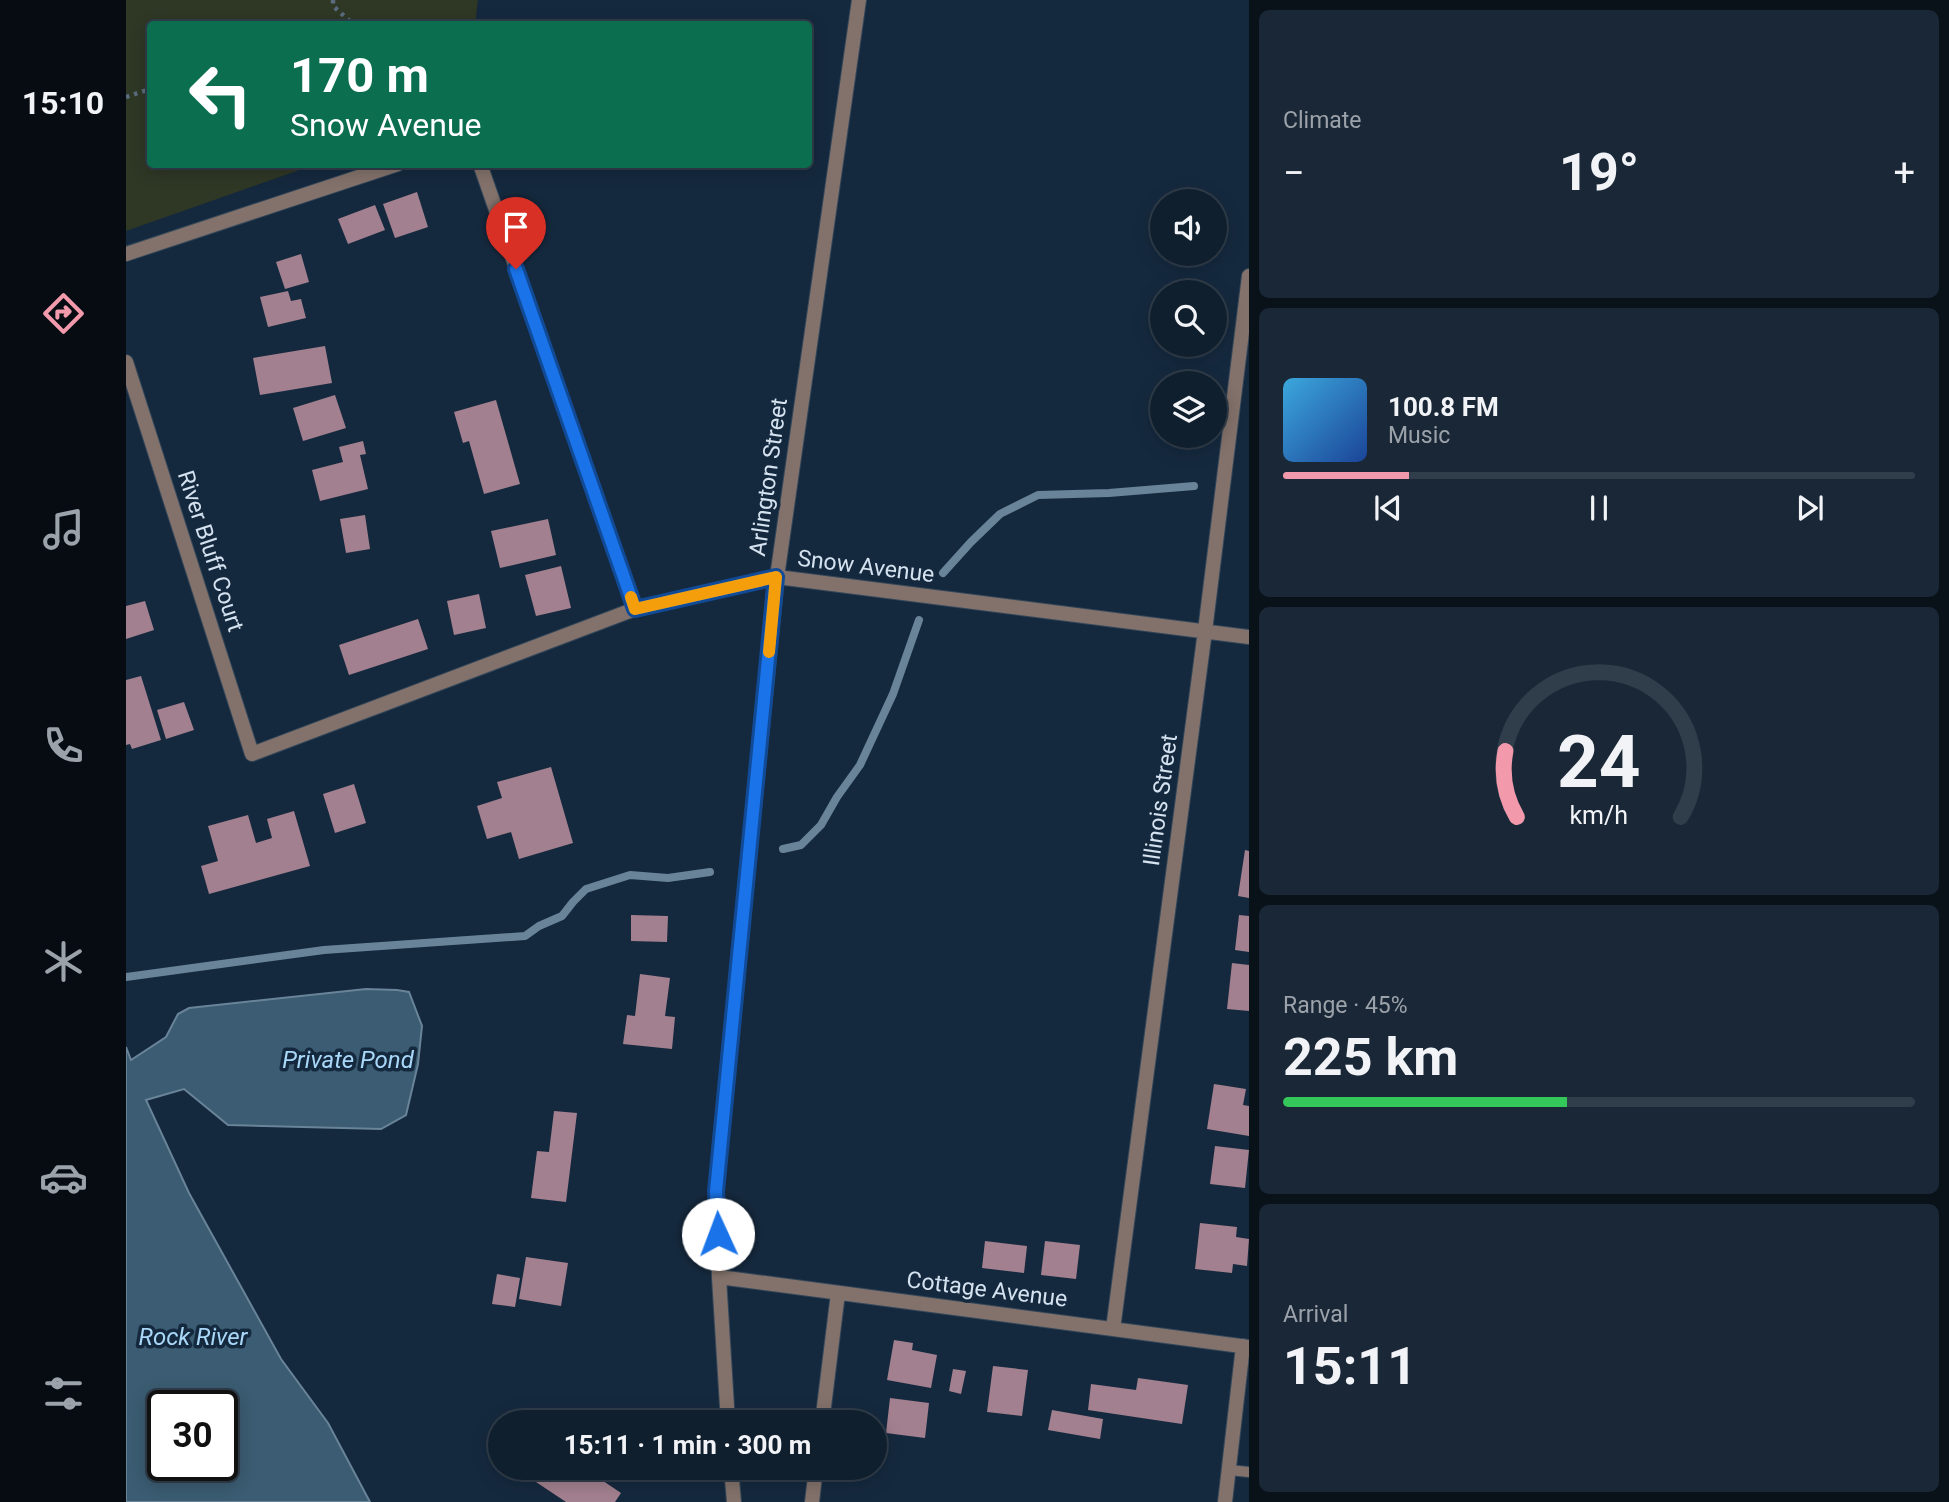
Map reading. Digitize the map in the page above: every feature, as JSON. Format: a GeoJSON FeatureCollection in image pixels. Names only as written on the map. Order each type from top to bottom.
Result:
{"type":"FeatureCollection","features":[{"type":"Feature","properties":{"kind":"street","name":"Arlington Street"},"geometry":{"type":"LineString","coordinates":[[728,1410],[716,1191],[776,577],[859,0]]}},
{"type":"Feature","properties":{"kind":"street"},"geometry":{"type":"LineString","coordinates":[[126,254],[386,168]]}},
{"type":"Feature","properties":{"kind":"street"},"geometry":{"type":"LineString","coordinates":[[481,168],[635,609]]}},
{"type":"Feature","properties":{"kind":"street","name":"Illinois Street"},"geometry":{"type":"LineString","coordinates":[[1113,1329],[1249,276]]}},
{"type":"Feature","properties":{"kind":"street","name":"River Bluff Court"},"geometry":{"type":"LineString","coordinates":[[126,362],[252,754]]}},
{"type":"Feature","properties":{"kind":"street","name":"Snow Avenue"},"geometry":{"type":"LineString","coordinates":[[252,754],[635,609],[776,577],[1249,637]]}},
{"type":"Feature","properties":{"kind":"street","name":"Cottage Avenue"},"geometry":{"type":"LineString","coordinates":[[719,1277],[1246,1346]]}},
{"type":"Feature","properties":{"kind":"street"},"geometry":{"type":"LineString","coordinates":[[824,1410],[838,1293]]}},
{"type":"Feature","properties":{"kind":"street"},"geometry":{"type":"LineString","coordinates":[[1225,1502],[1246,1346]]}},
{"type":"Feature","properties":{"kind":"street"},"geometry":{"type":"LineString","coordinates":[[733,1480],[734,1502]]}},
{"type":"Feature","properties":{"kind":"street"},"geometry":{"type":"LineString","coordinates":[[812,1502],[815,1480]]}},
{"type":"Feature","properties":{"kind":"lane"},"geometry":{"type":"LineString","coordinates":[[1229,1469],[1249,1472]]}},
{"type":"Feature","properties":{"kind":"path"},"geometry":{"type":"LineString","coordinates":[[333,0],[333,6],[350,21]]}},
{"type":"Feature","properties":{"kind":"path"},"geometry":{"type":"LineString","coordinates":[[126,97],[147,90]]}},
{"type":"Feature","properties":{"kind":"green space"},"geometry":{"type":"Polygon","coordinates":[[[126,0],[478,0],[475,21],[147,21],[147,168],[305,168],[126,231],[126,0]]]}},
{"type":"Feature","properties":{"kind":"water"},"geometry":{"type":"Polygon","coordinates":[[[366,989],[409,992],[422,1026],[418,1064],[406,1115],[381,1129],[228,1125],[184,1089],[146,1100],[189,1193],[281,1359],[328,1423],[370,1502],[126,1502],[126,1047],[131,1060],[166,1037],[178,1014],[189,1008],[366,989]]]}},
{"type":"Feature","properties":{"kind":"building"},"geometry":{"type":"Polygon","coordinates":[[[417,192],[428,227],[395,238],[383,204],[417,192]]]}},
{"type":"Feature","properties":{"kind":"building"},"geometry":{"type":"Polygon","coordinates":[[[375,205],[385,230],[348,244],[338,219],[375,205]]]}},
{"type":"Feature","properties":{"kind":"building"},"geometry":{"type":"Polygon","coordinates":[[[301,254],[309,282],[285,289],[276,262],[301,254]]]}},
{"type":"Feature","properties":{"kind":"building"},"geometry":{"type":"Polygon","coordinates":[[[288,291],[291,301],[301,299],[306,318],[268,327],[260,297],[288,291]]]}},
{"type":"Feature","properties":{"kind":"building"},"geometry":{"type":"Polygon","coordinates":[[[325,346],[332,383],[260,395],[253,358],[325,346]]]}},
{"type":"Feature","properties":{"kind":"building"},"geometry":{"type":"Polygon","coordinates":[[[335,395],[346,428],[303,441],[293,408],[335,395]]]}},
{"type":"Feature","properties":{"kind":"building"},"geometry":{"type":"Polygon","coordinates":[[[496,400],[520,484],[484,494],[469,441],[463,443],[454,412],[496,400]]]}},
{"type":"Feature","properties":{"kind":"building"},"geometry":{"type":"Polygon","coordinates":[[[363,441],[366,454],[360,455],[368,489],[320,501],[312,470],[343,462],[339,447],[363,441]]]}},
{"type":"Feature","properties":{"kind":"building"},"geometry":{"type":"Polygon","coordinates":[[[365,515],[370,549],[346,553],[340,519],[365,515]]]}},
{"type":"Feature","properties":{"kind":"building"},"geometry":{"type":"Polygon","coordinates":[[[548,519],[556,555],[500,568],[491,531],[548,519]]]}},
{"type":"Feature","properties":{"kind":"building"},"geometry":{"type":"Polygon","coordinates":[[[561,566],[571,608],[536,616],[525,575],[561,566]]]}},
{"type":"Feature","properties":{"kind":"building"},"geometry":{"type":"Polygon","coordinates":[[[479,594],[486,628],[454,635],[447,601],[479,594]]]}},
{"type":"Feature","properties":{"kind":"building"},"geometry":{"type":"Polygon","coordinates":[[[145,601],[154,630],[126,639],[126,606],[145,601]]]}},
{"type":"Feature","properties":{"kind":"building"},"geometry":{"type":"Polygon","coordinates":[[[418,619],[428,649],[349,675],[339,645],[418,619]]]}},
{"type":"Feature","properties":{"kind":"building"},"geometry":{"type":"Polygon","coordinates":[[[141,676],[161,740],[132,749],[130,744],[126,745],[126,680],[141,676]]]}},
{"type":"Feature","properties":{"kind":"building"},"geometry":{"type":"Polygon","coordinates":[[[184,702],[194,730],[166,739],[157,710],[184,702]]]}},
{"type":"Feature","properties":{"kind":"building"},"geometry":{"type":"Polygon","coordinates":[[[551,767],[573,843],[519,859],[511,832],[487,839],[477,806],[502,798],[497,782],[551,767]]]}},
{"type":"Feature","properties":{"kind":"building"},"geometry":{"type":"Polygon","coordinates":[[[354,784],[366,823],[335,833],[323,794],[354,784]]]}},
{"type":"Feature","properties":{"kind":"building"},"geometry":{"type":"Polygon","coordinates":[[[294,811],[310,866],[209,894],[201,866],[218,861],[208,826],[248,815],[256,843],[272,838],[267,819],[294,811]]]}},
{"type":"Feature","properties":{"kind":"building"},"geometry":{"type":"Polygon","coordinates":[[[1245,850],[1249,851],[1249,898],[1238,896],[1245,850]]]}},
{"type":"Feature","properties":{"kind":"building"},"geometry":{"type":"Polygon","coordinates":[[[631,915],[668,916],[667,942],[631,941],[631,915]]]}},
{"type":"Feature","properties":{"kind":"building"},"geometry":{"type":"Polygon","coordinates":[[[1239,915],[1249,916],[1249,952],[1235,950],[1239,915]]]}},
{"type":"Feature","properties":{"kind":"building"},"geometry":{"type":"Polygon","coordinates":[[[1232,963],[1249,965],[1249,1011],[1227,1009],[1232,963]]]}},
{"type":"Feature","properties":{"kind":"building"},"geometry":{"type":"Polygon","coordinates":[[[640,974],[670,978],[665,1016],[675,1017],[672,1049],[623,1044],[627,1015],[635,1016],[640,974]]]}},
{"type":"Feature","properties":{"kind":"building"},"geometry":{"type":"Polygon","coordinates":[[[1214,1084],[1246,1089],[1243,1105],[1249,1106],[1249,1136],[1207,1129],[1214,1084]]]}},
{"type":"Feature","properties":{"kind":"building"},"geometry":{"type":"Polygon","coordinates":[[[554,1111],[577,1113],[566,1202],[531,1198],[537,1151],[549,1152],[554,1111]]]}},
{"type":"Feature","properties":{"kind":"building"},"geometry":{"type":"Polygon","coordinates":[[[1215,1146],[1249,1150],[1245,1188],[1210,1184],[1215,1146]]]}},
{"type":"Feature","properties":{"kind":"building"},"geometry":{"type":"Polygon","coordinates":[[[1200,1223],[1237,1227],[1236,1237],[1249,1239],[1247,1266],[1233,1264],[1232,1273],[1195,1269],[1200,1223]]]}},
{"type":"Feature","properties":{"kind":"building"},"geometry":{"type":"Polygon","coordinates":[[[985,1241],[1027,1246],[1024,1273],[982,1268],[985,1241]]]}},
{"type":"Feature","properties":{"kind":"building"},"geometry":{"type":"Polygon","coordinates":[[[1045,1241],[1080,1245],[1076,1279],[1041,1275],[1045,1241]]]}},
{"type":"Feature","properties":{"kind":"building"},"geometry":{"type":"Polygon","coordinates":[[[526,1257],[568,1263],[561,1306],[519,1299],[526,1257]]]}},
{"type":"Feature","properties":{"kind":"building"},"geometry":{"type":"Polygon","coordinates":[[[497,1274],[520,1278],[515,1307],[492,1304],[497,1274]]]}},
{"type":"Feature","properties":{"kind":"building"},"geometry":{"type":"Polygon","coordinates":[[[894,1340],[913,1343],[912,1350],[937,1355],[931,1388],[887,1380],[894,1340]]]}},
{"type":"Feature","properties":{"kind":"building"},"geometry":{"type":"Polygon","coordinates":[[[993,1366],[1028,1370],[1022,1416],[987,1412],[993,1366]]]}},
{"type":"Feature","properties":{"kind":"building"},"geometry":{"type":"Polygon","coordinates":[[[953,1369],[966,1371],[961,1394],[949,1391],[953,1369]]]}},
{"type":"Feature","properties":{"kind":"building"},"geometry":{"type":"Polygon","coordinates":[[[1138,1378],[1188,1385],[1182,1424],[1088,1410],[1091,1384],[1136,1390],[1138,1378]]]}},
{"type":"Feature","properties":{"kind":"building"},"geometry":{"type":"Polygon","coordinates":[[[890,1398],[929,1403],[925,1438],[887,1433],[890,1398]]]}},
{"type":"Feature","properties":{"kind":"building"},"geometry":{"type":"Polygon","coordinates":[[[1052,1410],[1103,1419],[1100,1439],[1048,1430],[1052,1410]]]}},
{"type":"Feature","properties":{"kind":"building"},"geometry":{"type":"Polygon","coordinates":[[[602,1480],[621,1493],[615,1502],[566,1502],[536,1482],[602,1480]]]}},
{"type":"Feature","properties":{"kind":"waterway"},"geometry":{"type":"LineString","coordinates":[[943,573],[1000,514],[1038,495],[1194,486]]}},
{"type":"Feature","properties":{"kind":"waterway"},"geometry":{"type":"LineString","coordinates":[[783,849],[801,845],[821,825],[860,765],[893,694],[919,620]]}},
{"type":"Feature","properties":{"kind":"waterway"},"geometry":{"type":"LineString","coordinates":[[126,977],[324,950],[525,936],[539,926],[562,916],[586,889],[630,875],[668,878],[710,872]]}},
{"type":"Feature","properties":{"kind":"slow traffic"},"geometry":{"type":"LineString","coordinates":[[631,597],[635,609],[776,577],[769,652]]}},
{"type":"Feature","properties":{"kind":"route"},"geometry":{"type":"LineString","coordinates":[[516,269],[635,609],[776,577],[716,1191],[718,1234]]}},
{"type":"Feature","properties":{"kind":"water label","name":"Private Pond"},"geometry":{"type":"Point","coordinates":[348,1060]}},
{"type":"Feature","properties":{"kind":"water label","name":"Rock River"},"geometry":{"type":"Point","coordinates":[193,1337]}}]}
